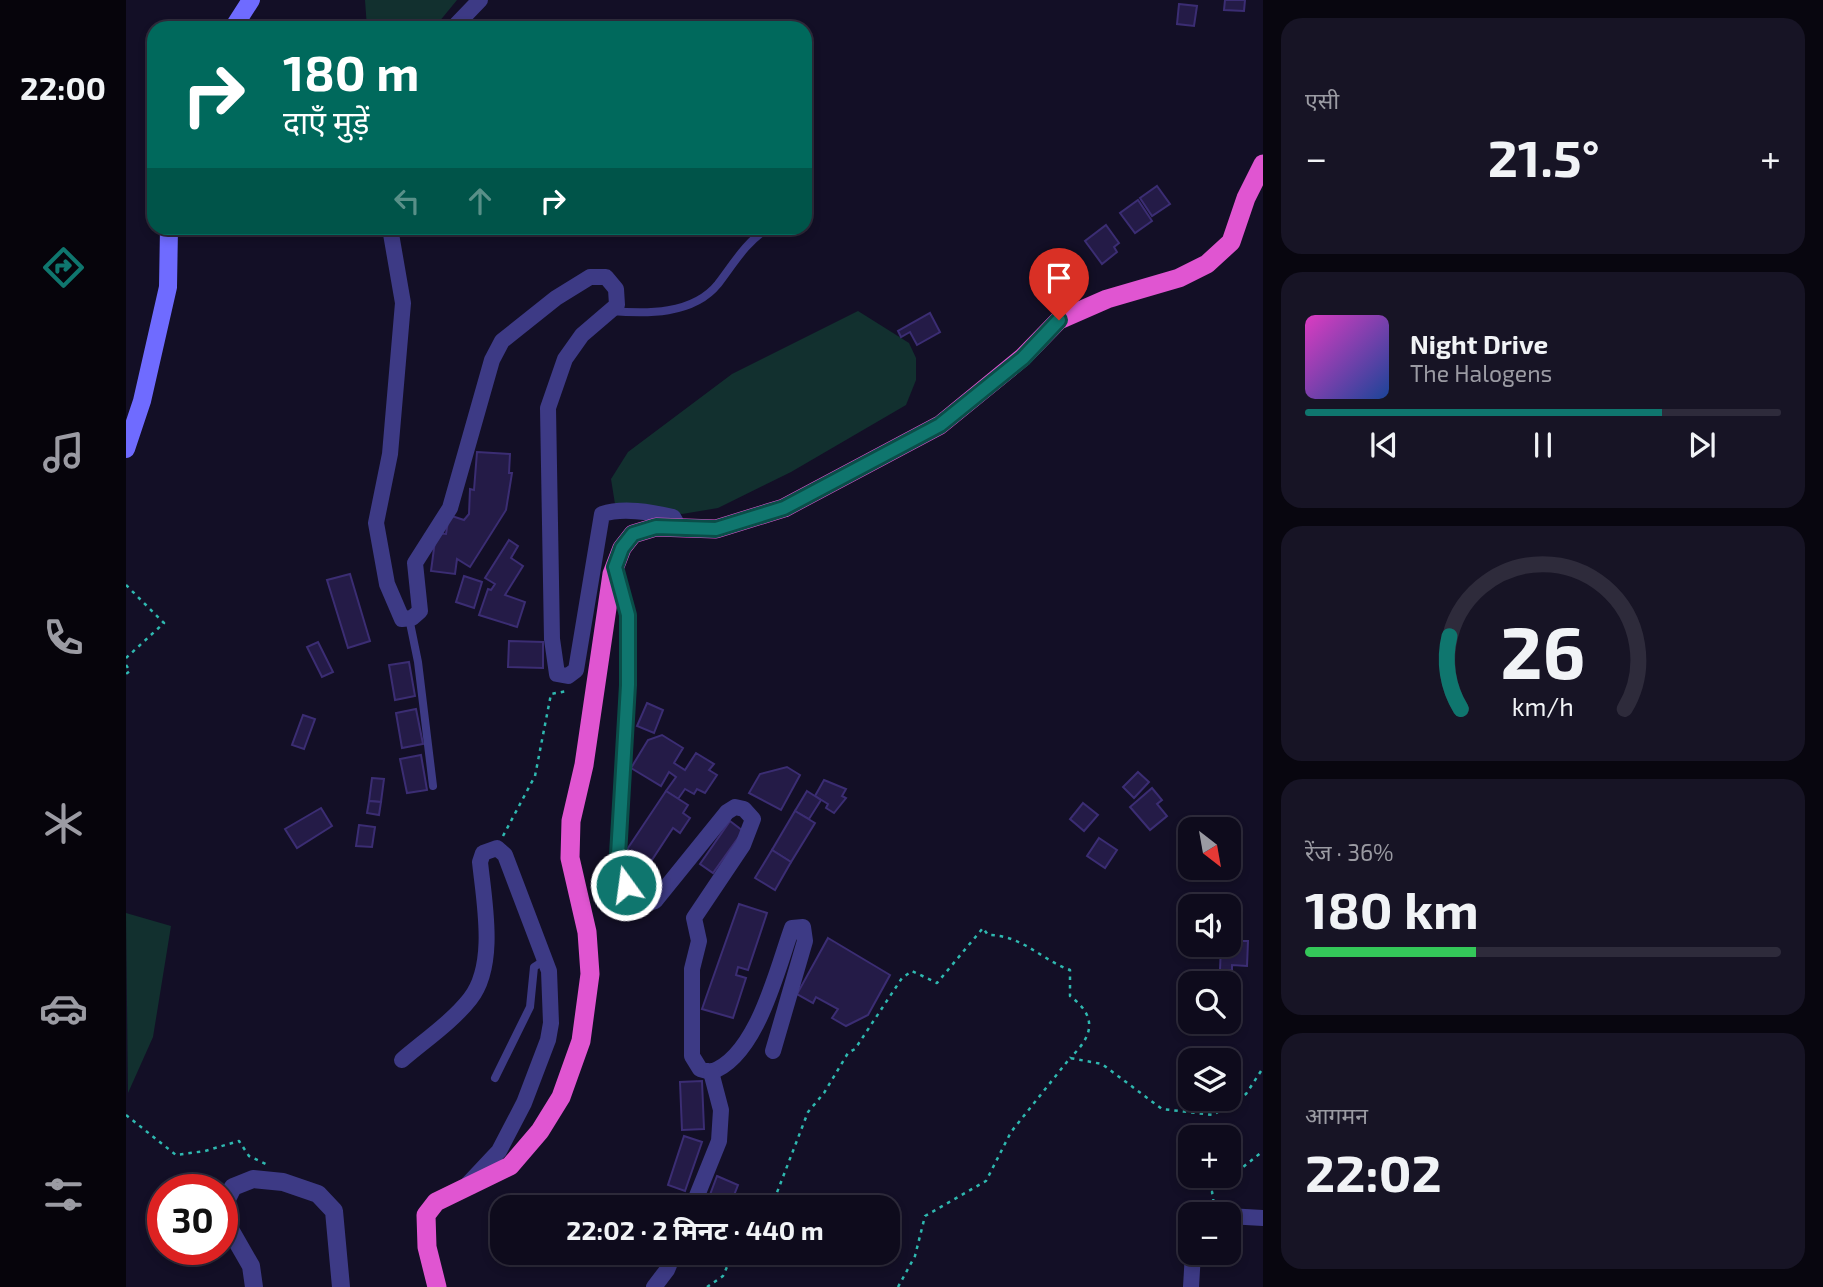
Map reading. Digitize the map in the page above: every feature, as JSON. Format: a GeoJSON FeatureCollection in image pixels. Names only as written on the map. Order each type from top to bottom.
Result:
{"type":"FeatureCollection","features":[{"type":"Feature","properties":{"kind":"highway"},"geometry":{"type":"LineString","coordinates":[[437,1287],[427,1247],[426,1215],[436,1202],[510,1166],[540,1132],[561,1097],[581,1041],[590,974],[587,932],[570,859],[571,821],[584,765],[615,567],[622,548],[633,534],[656,527],[716,529],[784,508],[940,425],[1023,358],[1059,320],[1107,299],[1179,278],[1207,264],[1231,242],[1246,198],[1263,164]]}},
{"type":"Feature","properties":{"kind":"main road"},"geometry":{"type":"LineString","coordinates":[[238,21],[251,0]]}},
{"type":"Feature","properties":{"kind":"main road"},"geometry":{"type":"LineString","coordinates":[[126,449],[142,401],[168,287],[169,235]]}},
{"type":"Feature","properties":{"kind":"street"},"geometry":{"type":"LineString","coordinates":[[460,21],[480,0]]}},
{"type":"Feature","properties":{"kind":"street"},"geometry":{"type":"LineString","coordinates":[[391,235],[403,303],[390,454],[376,523],[387,584],[402,619],[420,611],[415,563],[450,508],[492,360],[502,341],[556,298],[590,277],[606,277],[617,289],[617,305],[582,335],[565,359],[548,408],[553,664],[557,674],[568,676],[576,670],[579,660],[602,514],[612,511],[657,513],[673,516],[678,526]]}},
{"type":"Feature","properties":{"kind":"street"},"geometry":{"type":"LineString","coordinates":[[615,567],[628,615],[628,685],[617,872],[635,899],[645,904],[655,901],[727,811],[735,807],[744,809],[753,819],[743,845],[694,918],[699,941],[692,969],[692,1056],[700,1069],[711,1072],[735,1056],[751,1037],[792,928],[803,927],[806,941],[773,1051]]}},
{"type":"Feature","properties":{"kind":"street"},"geometry":{"type":"LineString","coordinates":[[402,1060],[471,998],[481,975],[488,942],[480,862],[483,853],[497,848],[505,855],[549,971],[548,1040],[524,1103],[499,1151],[465,1187]]}},
{"type":"Feature","properties":{"kind":"street"},"geometry":{"type":"LineString","coordinates":[[697,1195],[719,1141],[722,1110],[711,1072]]}},
{"type":"Feature","properties":{"kind":"street"},"geometry":{"type":"LineString","coordinates":[[254,1287],[251,1266],[224,1219],[224,1205],[233,1187],[253,1180],[283,1182],[318,1194],[334,1211],[341,1287]]}},
{"type":"Feature","properties":{"kind":"street"},"geometry":{"type":"LineString","coordinates":[[1241,1217],[1263,1218]]}},
{"type":"Feature","properties":{"kind":"street"},"geometry":{"type":"LineString","coordinates":[[654,1287],[669,1265]]}},
{"type":"Feature","properties":{"kind":"street"},"geometry":{"type":"LineString","coordinates":[[1191,1287],[1192,1265]]}},
{"type":"Feature","properties":{"kind":"lane"},"geometry":{"type":"LineString","coordinates":[[611,311],[654,313],[698,302],[716,287],[750,240],[758,235]]}},
{"type":"Feature","properties":{"kind":"lane"},"geometry":{"type":"LineString","coordinates":[[409,618],[418,662],[433,786]]}},
{"type":"Feature","properties":{"kind":"lane"},"geometry":{"type":"LineString","coordinates":[[495,1078],[530,1006],[534,967],[545,960]]}},
{"type":"Feature","properties":{"kind":"path"},"geometry":{"type":"LineString","coordinates":[[126,584],[164,623],[126,658]]}},
{"type":"Feature","properties":{"kind":"path"},"geometry":{"type":"LineString","coordinates":[[126,665],[130,671],[126,674]]}},
{"type":"Feature","properties":{"kind":"path"},"geometry":{"type":"LineString","coordinates":[[497,848],[535,776],[551,694],[566,691],[568,676]]}},
{"type":"Feature","properties":{"kind":"path"},"geometry":{"type":"LineString","coordinates":[[777,1195],[808,1112],[824,1093],[848,1053],[855,1049],[902,978],[912,971],[937,983],[983,928],[989,935],[1002,935],[1023,942],[1057,965],[1070,970],[1070,996],[1084,1006],[1090,1030],[1086,1043],[1070,1058],[1011,1132],[986,1181],[925,1216],[915,1256],[898,1287]]}},
{"type":"Feature","properties":{"kind":"path"},"geometry":{"type":"LineString","coordinates":[[1070,1058],[1102,1064],[1162,1109],[1213,1115],[1246,1094],[1263,1068]]}},
{"type":"Feature","properties":{"kind":"path"},"geometry":{"type":"LineString","coordinates":[[126,1115],[176,1155],[205,1151],[239,1141],[249,1156],[285,1172],[283,1182]]}},
{"type":"Feature","properties":{"kind":"path"},"geometry":{"type":"LineString","coordinates":[[1213,1202],[1212,1192],[1263,1151]]}},
{"type":"Feature","properties":{"kind":"path"},"geometry":{"type":"LineString","coordinates":[[707,1287],[723,1276],[728,1265]]}},
{"type":"Feature","properties":{"kind":"green space"},"geometry":{"type":"Polygon","coordinates":[[[365,0],[457,0],[440,21],[366,21],[365,0]]]}},
{"type":"Feature","properties":{"kind":"green space"},"geometry":{"type":"Polygon","coordinates":[[[858,311],[909,343],[916,358],[916,380],[906,405],[791,472],[718,508],[682,514],[643,504],[615,504],[611,479],[628,452],[732,374],[858,311]]]}},
{"type":"Feature","properties":{"kind":"green space"},"geometry":{"type":"Polygon","coordinates":[[[126,913],[171,926],[153,1037],[128,1093],[126,913]]]}},
{"type":"Feature","properties":{"kind":"building"},"geometry":{"type":"Polygon","coordinates":[[[1225,0],[1245,0],[1244,11],[1224,10],[1225,0]]]}},
{"type":"Feature","properties":{"kind":"building"},"geometry":{"type":"Polygon","coordinates":[[[1179,4],[1197,6],[1194,26],[1177,24],[1179,4]]]}},
{"type":"Feature","properties":{"kind":"building"},"geometry":{"type":"Polygon","coordinates":[[[1157,186],[1170,204],[1152,216],[1140,198],[1157,186]]]}},
{"type":"Feature","properties":{"kind":"building"},"geometry":{"type":"Polygon","coordinates":[[[1138,200],[1152,221],[1135,233],[1120,213],[1138,200]]]}},
{"type":"Feature","properties":{"kind":"building"},"geometry":{"type":"Polygon","coordinates":[[[1106,225],[1119,243],[1114,247],[1117,252],[1102,264],[1085,241],[1106,225]]]}},
{"type":"Feature","properties":{"kind":"building"},"geometry":{"type":"Polygon","coordinates":[[[930,313],[940,332],[917,345],[910,332],[901,337],[898,331],[930,313]]]}},
{"type":"Feature","properties":{"kind":"building"},"geometry":{"type":"Polygon","coordinates":[[[477,452],[510,454],[509,473],[512,473],[506,510],[470,567],[457,559],[455,574],[431,571],[436,533],[446,534],[449,515],[464,520],[469,514],[470,489],[474,490],[477,452]]]}},
{"type":"Feature","properties":{"kind":"building"},"geometry":{"type":"Polygon","coordinates":[[[509,540],[518,546],[511,558],[523,566],[505,595],[525,602],[517,627],[479,615],[488,589],[491,590],[495,584],[485,578],[509,540]]]}},
{"type":"Feature","properties":{"kind":"building"},"geometry":{"type":"Polygon","coordinates":[[[350,574],[370,641],[348,648],[327,580],[350,574]]]}},
{"type":"Feature","properties":{"kind":"building"},"geometry":{"type":"Polygon","coordinates":[[[464,576],[482,582],[474,608],[456,602],[464,576]]]}},
{"type":"Feature","properties":{"kind":"building"},"geometry":{"type":"Polygon","coordinates":[[[509,641],[543,642],[543,668],[508,667],[509,641]]]}},
{"type":"Feature","properties":{"kind":"building"},"geometry":{"type":"Polygon","coordinates":[[[318,642],[333,672],[322,677],[307,647],[318,642]]]}},
{"type":"Feature","properties":{"kind":"building"},"geometry":{"type":"Polygon","coordinates":[[[409,662],[415,696],[395,700],[389,665],[409,662]]]}},
{"type":"Feature","properties":{"kind":"building"},"geometry":{"type":"Polygon","coordinates":[[[647,703],[663,710],[654,733],[637,726],[647,703]]]}},
{"type":"Feature","properties":{"kind":"building"},"geometry":{"type":"Polygon","coordinates":[[[416,709],[423,744],[402,748],[396,713],[416,709]]]}},
{"type":"Feature","properties":{"kind":"building"},"geometry":{"type":"Polygon","coordinates":[[[303,715],[315,719],[304,749],[292,745],[303,715]]]}},
{"type":"Feature","properties":{"kind":"building"},"geometry":{"type":"Polygon","coordinates":[[[662,735],[683,748],[674,763],[685,770],[696,753],[714,764],[709,770],[717,775],[705,793],[697,789],[694,794],[685,789],[678,799],[666,791],[676,777],[669,772],[661,786],[631,768],[648,740],[662,735]]]}},
{"type":"Feature","properties":{"kind":"building"},"geometry":{"type":"Polygon","coordinates":[[[421,755],[427,790],[407,793],[400,759],[421,755]]]}},
{"type":"Feature","properties":{"kind":"building"},"geometry":{"type":"Polygon","coordinates":[[[787,767],[800,775],[781,810],[749,793],[760,774],[787,767]]]}},
{"type":"Feature","properties":{"kind":"building"},"geometry":{"type":"Polygon","coordinates":[[[1138,772],[1149,782],[1134,798],[1123,787],[1138,772]]]}},
{"type":"Feature","properties":{"kind":"building"},"geometry":{"type":"Polygon","coordinates":[[[372,778],[384,779],[381,802],[369,801],[372,778]]]}},
{"type":"Feature","properties":{"kind":"building"},"geometry":{"type":"Polygon","coordinates":[[[824,780],[846,789],[842,796],[846,798],[834,813],[826,808],[828,804],[815,796],[824,780]]]}},
{"type":"Feature","properties":{"kind":"building"},"geometry":{"type":"Polygon","coordinates":[[[1152,788],[1162,800],[1157,804],[1167,816],[1150,830],[1130,807],[1152,788]]]}},
{"type":"Feature","properties":{"kind":"building"},"geometry":{"type":"Polygon","coordinates":[[[666,791],[688,805],[683,813],[690,818],[680,833],[673,828],[646,869],[624,854],[666,791]]]}},
{"type":"Feature","properties":{"kind":"building"},"geometry":{"type":"Polygon","coordinates":[[[807,791],[821,800],[809,819],[795,811],[807,791]]]}},
{"type":"Feature","properties":{"kind":"building"},"geometry":{"type":"Polygon","coordinates":[[[369,801],[381,802],[379,815],[367,813],[369,801]]]}},
{"type":"Feature","properties":{"kind":"building"},"geometry":{"type":"Polygon","coordinates":[[[1083,803],[1098,815],[1084,831],[1070,819],[1083,803]]]}},
{"type":"Feature","properties":{"kind":"building"},"geometry":{"type":"Polygon","coordinates":[[[321,808],[332,826],[297,848],[285,829],[321,808]]]}},
{"type":"Feature","properties":{"kind":"building"},"geometry":{"type":"Polygon","coordinates":[[[795,811],[815,823],[791,862],[772,850],[795,811]]]}},
{"type":"Feature","properties":{"kind":"building"},"geometry":{"type":"Polygon","coordinates":[[[730,821],[743,831],[713,873],[700,864],[730,821]]]}},
{"type":"Feature","properties":{"kind":"building"},"geometry":{"type":"Polygon","coordinates":[[[359,825],[375,827],[372,847],[356,846],[359,825]]]}},
{"type":"Feature","properties":{"kind":"building"},"geometry":{"type":"Polygon","coordinates":[[[1099,838],[1117,850],[1105,868],[1087,856],[1099,838]]]}},
{"type":"Feature","properties":{"kind":"building"},"geometry":{"type":"Polygon","coordinates":[[[772,850],[791,862],[775,890],[755,878],[772,850]]]}},
{"type":"Feature","properties":{"kind":"building"},"geometry":{"type":"Polygon","coordinates":[[[739,904],[767,913],[748,970],[738,967],[736,975],[746,978],[733,1018],[702,1009],[739,904]]]}},
{"type":"Feature","properties":{"kind":"building"},"geometry":{"type":"Polygon","coordinates":[[[828,938],[890,975],[868,1015],[846,1026],[832,1018],[838,1009],[816,997],[813,1003],[797,994],[828,938]]]}},
{"type":"Feature","properties":{"kind":"building"},"geometry":{"type":"Polygon","coordinates":[[[1241,941],[1248,941],[1247,966],[1232,965],[1232,970],[1220,970],[1221,957],[1241,957],[1241,941]]]}},
{"type":"Feature","properties":{"kind":"building"},"geometry":{"type":"Polygon","coordinates":[[[702,1081],[704,1129],[682,1130],[680,1082],[702,1081]]]}},
{"type":"Feature","properties":{"kind":"building"},"geometry":{"type":"Polygon","coordinates":[[[684,1136],[702,1142],[685,1191],[668,1185],[684,1136]]]}},
{"type":"Feature","properties":{"kind":"building"},"geometry":{"type":"Polygon","coordinates":[[[717,1176],[738,1185],[734,1195],[710,1195],[717,1176]]]}},
{"type":"Feature","properties":{"kind":"route"},"geometry":{"type":"LineString","coordinates":[[626,885],[617,872],[628,685],[628,615],[615,567],[622,548],[633,534],[656,527],[716,529],[784,508],[940,425],[1023,358],[1059,320]]}}]}
